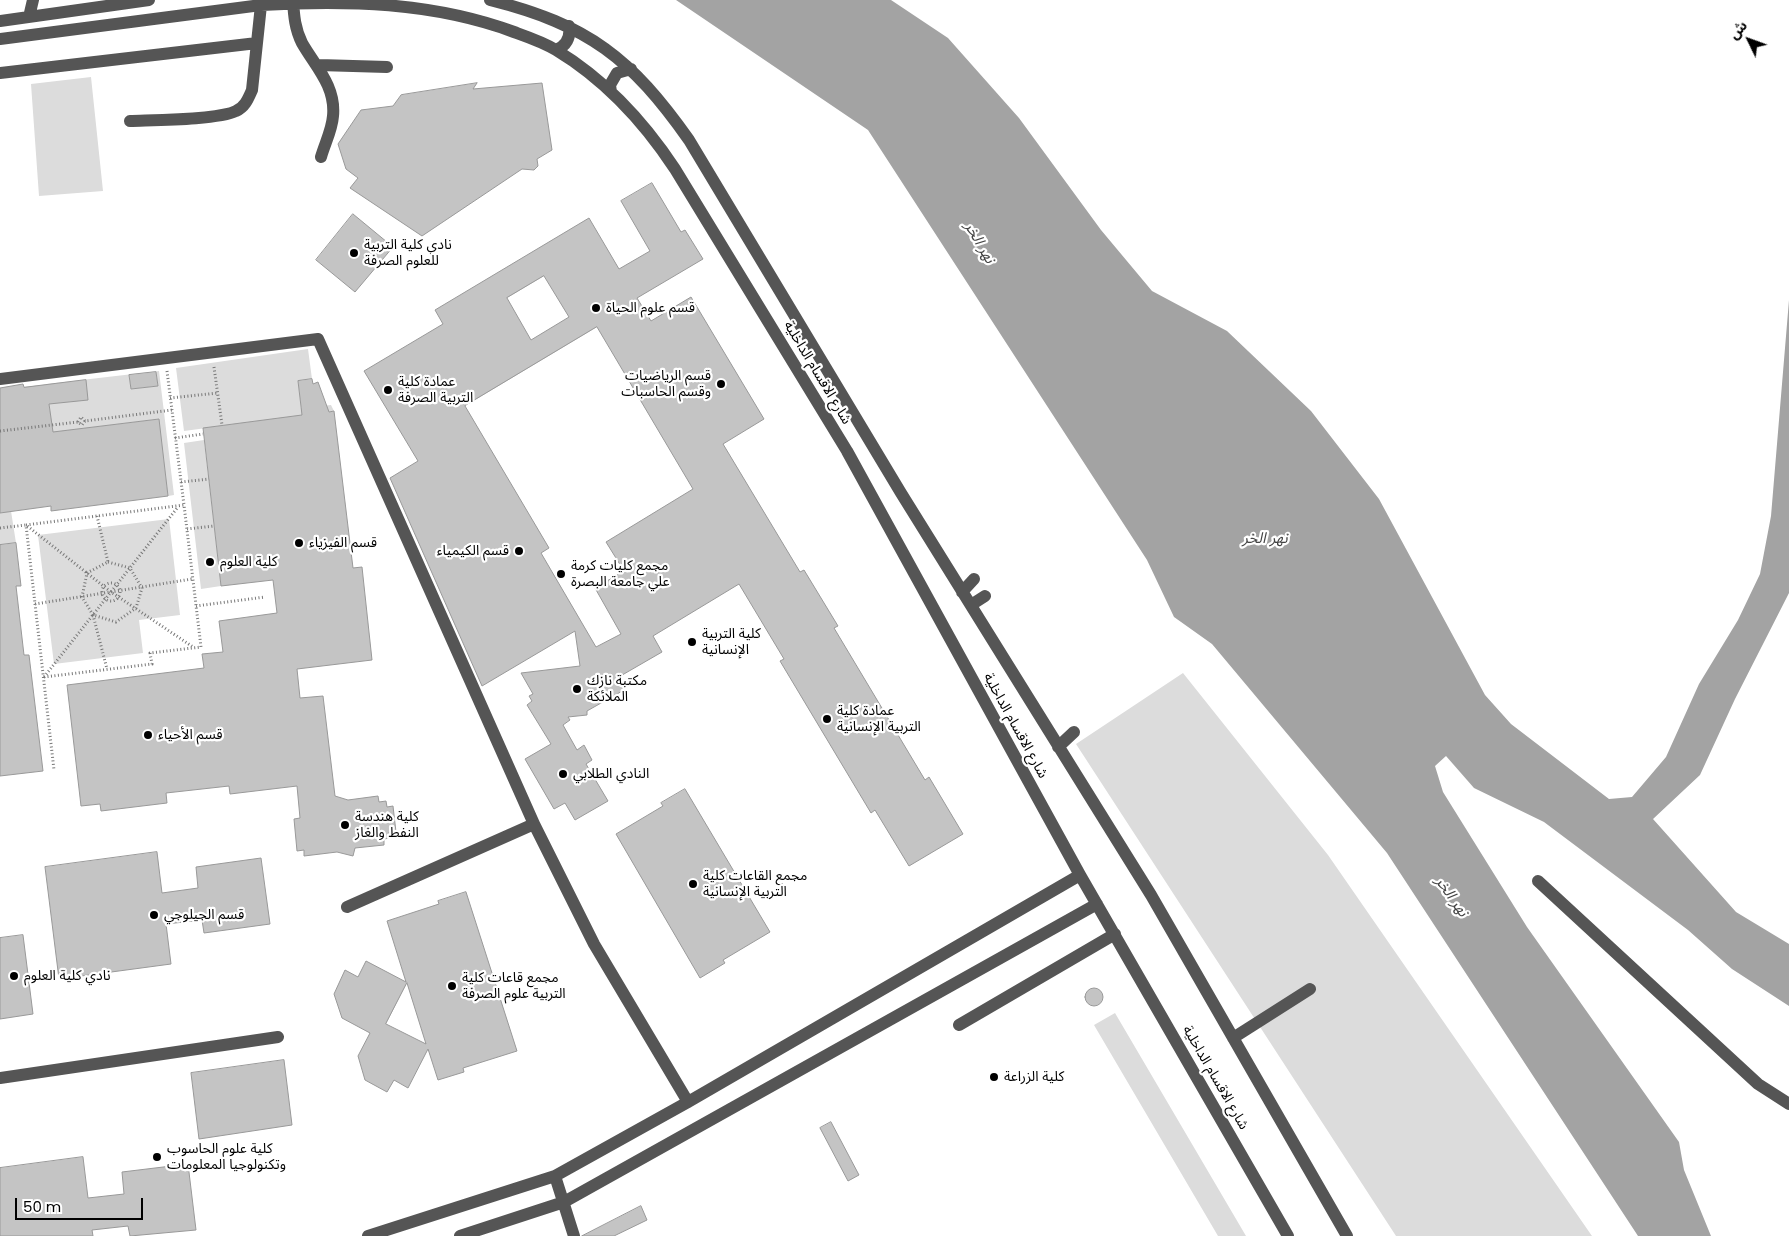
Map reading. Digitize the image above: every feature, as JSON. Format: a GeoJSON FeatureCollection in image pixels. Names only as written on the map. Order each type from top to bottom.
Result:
{"type":"FeatureCollection","features":[{"type":"Feature","properties":{"kind":"street"},"geometry":{"type":"LineString","coordinates":[[29,17],[33,0]]}},
{"type":"Feature","properties":{"kind":"street"},"geometry":{"type":"LineString","coordinates":[[0,21],[29,17],[68,6],[149,0]]}},
{"type":"Feature","properties":{"kind":"street","name":"شارع الاقسام الداخلية"},"geometry":{"type":"LineString","coordinates":[[490,0],[569,26],[598,43],[631,69],[666,107],[689,140],[850,398],[962,592],[1150,895],[1347,1236]]}},
{"type":"Feature","properties":{"kind":"street"},"geometry":{"type":"LineString","coordinates":[[293,2],[297,30],[302,43],[319,65],[328,86],[333,106],[332,124],[321,157]]}},
{"type":"Feature","properties":{"kind":"street","name":"شارع الاقسام الداخلية"},"geometry":{"type":"LineString","coordinates":[[0,39],[261,4],[372,2],[454,12],[498,26],[556,50],[611,92],[662,149],[842,442],[1080,875],[1288,1236]]}},
{"type":"Feature","properties":{"kind":"street"},"geometry":{"type":"LineString","coordinates":[[130,121],[216,116],[235,112],[247,102],[252,90],[261,4]]}},
{"type":"Feature","properties":{"kind":"street"},"geometry":{"type":"LineString","coordinates":[[556,50],[566,44],[570,32],[569,26]]}},
{"type":"Feature","properties":{"kind":"street"},"geometry":{"type":"LineString","coordinates":[[0,73],[257,43]]}},
{"type":"Feature","properties":{"kind":"street"},"geometry":{"type":"LineString","coordinates":[[319,65],[387,67]]}},
{"type":"Feature","properties":{"kind":"street"},"geometry":{"type":"LineString","coordinates":[[611,92],[613,78],[617,73],[631,69]]}},
{"type":"Feature","properties":{"kind":"street"},"geometry":{"type":"LineString","coordinates":[[0,379],[318,339],[534,824],[594,944],[688,1102]]}},
{"type":"Feature","properties":{"kind":"street"},"geometry":{"type":"LineString","coordinates":[[962,592],[974,579]]}},
{"type":"Feature","properties":{"kind":"street"},"geometry":{"type":"LineString","coordinates":[[971,605],[985,596]]}},
{"type":"Feature","properties":{"kind":"street"},"geometry":{"type":"LineString","coordinates":[[1058,747],[1074,732]]}},
{"type":"Feature","properties":{"kind":"street"},"geometry":{"type":"LineString","coordinates":[[347,908],[534,824]]}},
{"type":"Feature","properties":{"kind":"street"},"geometry":{"type":"LineString","coordinates":[[368,1236],[554,1176],[688,1102],[1080,875]]}},
{"type":"Feature","properties":{"kind":"street"},"geometry":{"type":"LineString","coordinates":[[1538,881],[1758,1084],[1789,1104]]}},
{"type":"Feature","properties":{"kind":"street"},"geometry":{"type":"LineString","coordinates":[[460,1236],[564,1202],[1097,904]]}},
{"type":"Feature","properties":{"kind":"street"},"geometry":{"type":"LineString","coordinates":[[959,1025],[1115,934]]}},
{"type":"Feature","properties":{"kind":"street"},"geometry":{"type":"LineString","coordinates":[[1233,1038],[1310,989]]}},
{"type":"Feature","properties":{"kind":"street"},"geometry":{"type":"LineString","coordinates":[[0,1078],[278,1037]]}},
{"type":"Feature","properties":{"kind":"street"},"geometry":{"type":"LineString","coordinates":[[554,1176],[574,1236]]}},
{"type":"Feature","properties":{"kind":"path"},"geometry":{"type":"LineString","coordinates":[[44,677],[152,664],[150,653],[200,646],[165,358]]}},
{"type":"Feature","properties":{"kind":"path"},"geometry":{"type":"LineString","coordinates":[[214,366],[222,425]]}},
{"type":"Feature","properties":{"kind":"path"},"geometry":{"type":"LineString","coordinates":[[170,398],[218,393]]}},
{"type":"Feature","properties":{"kind":"path"},"geometry":{"type":"LineString","coordinates":[[0,431],[78,422],[81,417],[85,421],[172,410]]}},
{"type":"Feature","properties":{"kind":"path"},"geometry":{"type":"LineString","coordinates":[[175,438],[203,434]]}},
{"type":"Feature","properties":{"kind":"path"},"geometry":{"type":"LineString","coordinates":[[181,482],[209,479]]}},
{"type":"Feature","properties":{"kind":"path"},"geometry":{"type":"LineString","coordinates":[[0,528],[184,505]]}},
{"type":"Feature","properties":{"kind":"path"},"geometry":{"type":"LineString","coordinates":[[44,677],[178,506]]}},
{"type":"Feature","properties":{"kind":"path"},"geometry":{"type":"LineString","coordinates":[[97,516],[108,562]]}},
{"type":"Feature","properties":{"kind":"path"},"geometry":{"type":"LineString","coordinates":[[26,525],[111,592],[193,648]]}},
{"type":"Feature","properties":{"kind":"path"},"geometry":{"type":"LineString","coordinates":[[26,525],[54,770]]}},
{"type":"Feature","properties":{"kind":"path"},"geometry":{"type":"LineString","coordinates":[[187,529],[214,526]]}},
{"type":"Feature","properties":{"kind":"path"},"geometry":{"type":"LineString","coordinates":[[93,615],[116,622],[136,608],[142,588],[130,568],[108,562],[87,574],[82,596],[93,615],[107,670]]}},
{"type":"Feature","properties":{"kind":"path"},"geometry":{"type":"LineString","coordinates":[[35,604],[192,579]]}},
{"type":"Feature","properties":{"kind":"path"},"geometry":{"type":"LineString","coordinates":[[102,593],[105,586],[109,584],[117,585]]}},
{"type":"Feature","properties":{"kind":"path"},"geometry":{"type":"LineString","coordinates":[[102,593],[106,599],[113,601],[119,596],[120,591],[117,585]]}},
{"type":"Feature","properties":{"kind":"path"},"geometry":{"type":"LineString","coordinates":[[196,606],[265,597]]}},
{"type":"Feature","properties":{"kind":"shaded area"},"geometry":{"type":"Polygon","coordinates":[[[91,77],[103,191],[39,196],[31,84],[91,77]]]}},
{"type":"Feature","properties":{"kind":"shaded area"},"geometry":{"type":"Polygon","coordinates":[[[308,349],[312,379],[298,381],[301,408],[331,405],[334,411],[184,431],[176,368],[308,349]]]}},
{"type":"Feature","properties":{"kind":"shaded area"},"geometry":{"type":"Polygon","coordinates":[[[159,371],[174,495],[168,496],[158,419],[0,439],[0,424],[50,412],[47,384],[159,371]],[[156,372],[129,375],[131,389],[158,386],[156,372]]]}},
{"type":"Feature","properties":{"kind":"shaded area"},"geometry":{"type":"Polygon","coordinates":[[[204,440],[221,586],[201,589],[184,443],[204,440]]]}},
{"type":"Feature","properties":{"kind":"shaded area"},"geometry":{"type":"Polygon","coordinates":[[[11,511],[16,543],[0,545],[0,513],[11,511]]]}},
{"type":"Feature","properties":{"kind":"shaded area"},"geometry":{"type":"Polygon","coordinates":[[[169,519],[180,615],[139,620],[143,653],[54,664],[38,535],[169,519]]]}},
{"type":"Feature","properties":{"kind":"shaded area"},"geometry":{"type":"Polygon","coordinates":[[[1183,673],[1328,855],[1592,1236],[1396,1236],[1076,744],[1183,673]]]}},
{"type":"Feature","properties":{"kind":"shaded area"},"geometry":{"type":"Polygon","coordinates":[[[1115,1013],[1246,1236],[1218,1236],[1094,1025],[1115,1013]]]}},
{"type":"Feature","properties":{"kind":"water","name":"نهر الخر"},"geometry":{"type":"Polygon","coordinates":[[[676,0],[891,0],[948,38],[1019,118],[1101,230],[1152,291],[1227,331],[1311,411],[1379,499],[1485,695],[1511,724],[1609,799],[1632,797],[1666,757],[1699,684],[1738,620],[1760,574],[1771,516],[1789,300],[1789,593],[1735,699],[1700,775],[1653,819],[1736,912],[1789,944],[1789,1006],[1732,969],[1688,930],[1544,822],[1474,788],[1446,756],[1435,766],[1443,792],[1527,927],[1679,1142],[1684,1170],[1711,1236],[1638,1236],[1387,853],[1212,644],[1174,617],[1147,560],[868,130],[676,0]]]}},
{"type":"Feature","properties":{"kind":"building"},"geometry":{"type":"Polygon","coordinates":[[[477,83],[473,89],[542,83],[552,150],[537,159],[538,166],[534,170],[522,169],[422,236],[350,188],[358,178],[346,169],[338,144],[361,110],[393,106],[401,95],[477,83]]]}},
{"type":"Feature","properties":{"kind":"building"},"geometry":{"type":"Polygon","coordinates":[[[652,183],[681,232],[685,230],[703,259],[637,298],[651,321],[691,297],[764,419],[723,444],[800,572],[804,570],[838,626],[834,628],[925,780],[929,777],[963,834],[909,866],[875,810],[871,813],[780,661],[784,659],[739,584],[653,636],[662,652],[617,678],[624,690],[587,711],[587,715],[568,717],[570,720],[563,725],[577,750],[584,745],[592,760],[586,764],[608,801],[575,820],[565,803],[554,809],[525,759],[551,744],[527,705],[532,701],[529,696],[533,694],[521,673],[580,666],[575,631],[482,686],[390,478],[418,461],[364,371],[443,324],[435,310],[589,218],[619,269],[650,251],[621,201],[652,183]],[[544,276],[507,298],[531,340],[569,317],[544,276]],[[597,327],[465,406],[549,548],[541,553],[596,647],[621,634],[595,588],[624,571],[606,542],[693,489],[597,327]]]}},
{"type":"Feature","properties":{"kind":"building","name":"نادي كلية التربية للعلوم الصرفة"},"geometry":{"type":"Polygon","coordinates":[[[353,214],[393,247],[355,292],[316,260],[353,214]]]}},
{"type":"Feature","properties":{"kind":"building"},"geometry":{"type":"Polygon","coordinates":[[[156,372],[158,386],[131,389],[129,375],[156,372]]]}},
{"type":"Feature","properties":{"kind":"building"},"geometry":{"type":"Polygon","coordinates":[[[312,379],[313,384],[318,382],[329,412],[334,411],[353,568],[362,567],[372,660],[297,669],[300,698],[323,696],[335,796],[348,800],[378,796],[379,802],[386,801],[387,807],[393,806],[396,832],[389,832],[390,838],[384,839],[384,845],[355,848],[353,856],[337,852],[304,856],[304,850],[297,851],[294,819],[300,818],[297,786],[230,794],[229,786],[166,793],[167,803],[101,811],[100,804],[81,806],[67,685],[204,668],[202,654],[223,652],[219,621],[277,613],[273,580],[221,586],[203,428],[302,415],[298,381],[312,379]]]}},
{"type":"Feature","properties":{"kind":"building"},"geometry":{"type":"Polygon","coordinates":[[[86,380],[88,400],[49,404],[53,432],[159,419],[168,496],[51,511],[51,506],[0,513],[0,388],[23,384],[24,387],[86,380]]]}},
{"type":"Feature","properties":{"kind":"building"},"geometry":{"type":"Polygon","coordinates":[[[16,543],[21,586],[16,586],[24,655],[29,655],[43,771],[0,776],[0,545],[16,543]]]}},
{"type":"Feature","properties":{"kind":"building","name":"مجمع القاعات كلية التربية الإنسانية"},"geometry":{"type":"Polygon","coordinates":[[[685,789],[770,932],[723,960],[725,963],[700,978],[616,834],[663,806],[661,803],[685,789]]]}},
{"type":"Feature","properties":{"kind":"building","name":"قسم الجيلوجي"},"geometry":{"type":"Polygon","coordinates":[[[157,852],[162,893],[198,888],[196,867],[261,858],[270,924],[204,933],[202,920],[166,924],[171,964],[59,979],[45,867],[157,852]]]}},
{"type":"Feature","properties":{"kind":"building","name":"مجمع قاعات كلية التربية علوم الصرفة"},"geometry":{"type":"Polygon","coordinates":[[[466,892],[517,1051],[463,1068],[464,1072],[438,1080],[428,1049],[408,1088],[394,1080],[387,1092],[365,1080],[358,1056],[370,1033],[342,1018],[334,994],[345,970],[358,977],[366,961],[406,982],[387,921],[439,904],[438,901],[466,892]],[[407,983],[386,1024],[426,1044],[407,983]]]}},
{"type":"Feature","properties":{"kind":"building","name":"نادي كلية العلوم"},"geometry":{"type":"Polygon","coordinates":[[[23,935],[33,1014],[0,1019],[0,938],[23,935]]]}},
{"type":"Feature","properties":{"kind":"building"},"geometry":{"type":"Polygon","coordinates":[[[1094,988],[1100,991],[1103,997],[1100,1003],[1094,1006],[1088,1003],[1085,997],[1088,991],[1094,988]]]}},
{"type":"Feature","properties":{"kind":"building"},"geometry":{"type":"Polygon","coordinates":[[[284,1060],[292,1125],[199,1139],[191,1073],[284,1060]]]}},
{"type":"Feature","properties":{"kind":"building"},"geometry":{"type":"Polygon","coordinates":[[[831,1122],[859,1175],[848,1181],[820,1128],[831,1122]]]}},
{"type":"Feature","properties":{"kind":"building"},"geometry":{"type":"Polygon","coordinates":[[[83,1157],[88,1198],[124,1194],[122,1172],[188,1164],[196,1230],[130,1236],[128,1226],[92,1230],[93,1236],[0,1236],[0,1168],[83,1157]]]}},
{"type":"Feature","properties":{"kind":"building"},"geometry":{"type":"Polygon","coordinates":[[[641,1206],[647,1220],[614,1236],[582,1236],[641,1206]]]}},
{"type":"Feature","properties":{"kind":"place","name":"نادي كلية التربية للعلوم الصرفة"},"geometry":{"type":"Point","coordinates":[354,253]}},
{"type":"Feature","properties":{"kind":"place","name":"قسم علوم الحياة"},"geometry":{"type":"Point","coordinates":[596,308]}},
{"type":"Feature","properties":{"kind":"place","name":"قسم الرياضيات وقسم الحاسبات"},"geometry":{"type":"Point","coordinates":[721,384]}},
{"type":"Feature","properties":{"kind":"place","name":"عمادة كلية التربية الصرفة"},"geometry":{"type":"Point","coordinates":[388,390]}},
{"type":"Feature","properties":{"kind":"place","name":"قسم الفيزياء"},"geometry":{"type":"Point","coordinates":[299,543]}},
{"type":"Feature","properties":{"kind":"place","name":"قسم الكيمياء"},"geometry":{"type":"Point","coordinates":[519,551]}},
{"type":"Feature","properties":{"kind":"place","name":"كلية العلوم"},"geometry":{"type":"Point","coordinates":[210,562]}},
{"type":"Feature","properties":{"kind":"place","name":"مجمع كليات كرمة علي جامعة البصرة"},"geometry":{"type":"Point","coordinates":[561,574]}},
{"type":"Feature","properties":{"kind":"place","name":"كلية التربية الإنسانية"},"geometry":{"type":"Point","coordinates":[692,642]}},
{"type":"Feature","properties":{"kind":"place","name":"مكتبة نازك الملائكة"},"geometry":{"type":"Point","coordinates":[577,689]}},
{"type":"Feature","properties":{"kind":"place","name":"عمادة كلية التربية الإنسانية"},"geometry":{"type":"Point","coordinates":[827,719]}},
{"type":"Feature","properties":{"kind":"place","name":"قسم الأحياء"},"geometry":{"type":"Point","coordinates":[148,735]}},
{"type":"Feature","properties":{"kind":"place","name":"النادي الطلابي"},"geometry":{"type":"Point","coordinates":[563,774]}},
{"type":"Feature","properties":{"kind":"place","name":"كلية هندسة النفط والغاز"},"geometry":{"type":"Point","coordinates":[345,825]}},
{"type":"Feature","properties":{"kind":"place","name":"مجمع القاعات كلية التربية الإنسانية"},"geometry":{"type":"Point","coordinates":[693,884]}},
{"type":"Feature","properties":{"kind":"place","name":"قسم الجيلوجي"},"geometry":{"type":"Point","coordinates":[154,915]}},
{"type":"Feature","properties":{"kind":"place","name":"نادي كلية العلوم"},"geometry":{"type":"Point","coordinates":[14,976]}},
{"type":"Feature","properties":{"kind":"place","name":"مجمع قاعات كلية التربية علوم الصرفة"},"geometry":{"type":"Point","coordinates":[452,986]}},
{"type":"Feature","properties":{"kind":"place","name":"كلية الزراعة"},"geometry":{"type":"Point","coordinates":[994,1077]}},
{"type":"Feature","properties":{"kind":"place","name":"كلية علوم الحاسوب وتكنولوجيا المعلومات"},"geometry":{"type":"Point","coordinates":[157,1157]}}]}
